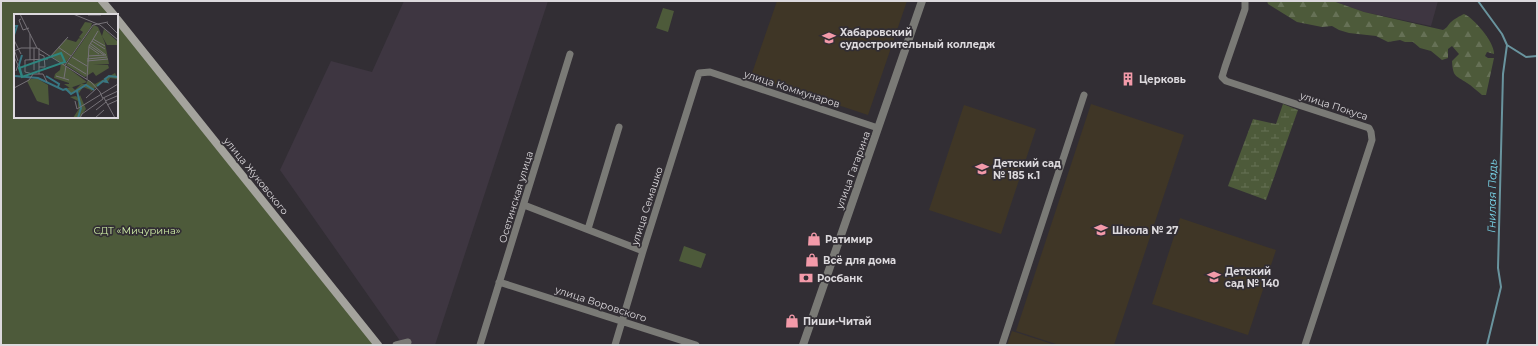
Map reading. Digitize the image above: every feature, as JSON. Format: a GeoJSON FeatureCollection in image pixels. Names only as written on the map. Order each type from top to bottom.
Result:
{"type":"FeatureCollection","features":[{"type":"Feature","properties":{"kind":"main road"},"geometry":{"type":"LineString","coordinates":[[102,1],[113,14]]}},
{"type":"Feature","properties":{"kind":"main road","name":"улица Жуковского"},"geometry":{"type":"LineString","coordinates":[[118,20],[378,345]]}},
{"type":"Feature","properties":{"kind":"street","name":"улица Гагарина"},"geometry":{"type":"LineString","coordinates":[[803,345],[847,214],[922,1]]}},
{"type":"Feature","properties":{"kind":"street","name":"улица Покуса"},"geometry":{"type":"LineString","coordinates":[[1245,1],[1246,5],[1244,14],[1222,77],[1226,81],[1369,128],[1371,132],[1372,140],[1305,345]]}},
{"type":"Feature","properties":{"kind":"street","name":"Осетинская улица"},"geometry":{"type":"LineString","coordinates":[[480,345],[570,54]]}},
{"type":"Feature","properties":{"kind":"street","name":"улица Коммунаров"},"geometry":{"type":"LineString","coordinates":[[699,73],[710,72],[878,128]]}},
{"type":"Feature","properties":{"kind":"street","name":"улица Семашко"},"geometry":{"type":"LineString","coordinates":[[615,345],[699,73]]}},
{"type":"Feature","properties":{"kind":"street"},"geometry":{"type":"LineString","coordinates":[[1002,345],[1084,95]]}},
{"type":"Feature","properties":{"kind":"street"},"geometry":{"type":"LineString","coordinates":[[588,230],[619,127]]}},
{"type":"Feature","properties":{"kind":"street"},"geometry":{"type":"LineString","coordinates":[[524,205],[643,251]]}},
{"type":"Feature","properties":{"kind":"street","name":"улица Воровского"},"geometry":{"type":"LineString","coordinates":[[500,282],[696,345]]}},
{"type":"Feature","properties":{"kind":"street"},"geometry":{"type":"LineString","coordinates":[[396,345],[408,342]]}},
{"type":"Feature","properties":{"kind":"shaded area"},"geometry":{"type":"Polygon","coordinates":[[[404,1],[548,1],[435,345],[403,345],[280,170],[331,61],[372,72],[404,1]]]}},
{"type":"Feature","properties":{"kind":"shaded area","name":"Хабаровский судостроительный колледж"},"geometry":{"type":"Polygon","coordinates":[[[777,1],[907,1],[868,115],[751,76],[777,1]]]}},
{"type":"Feature","properties":{"kind":"shaded area"},"geometry":{"type":"Polygon","coordinates":[[[1333,1],[1438,1],[1431,26],[1364,12],[1333,1]]]}},
{"type":"Feature","properties":{"kind":"shaded area","name":"Школа № 27"},"geometry":{"type":"Polygon","coordinates":[[[1091,104],[1184,135],[1114,345],[1059,345],[1016,331],[1091,104]]]}},
{"type":"Feature","properties":{"kind":"shaded area","name":"Детский сад № 185 к.1"},"geometry":{"type":"Polygon","coordinates":[[[964,105],[1036,129],[1001,234],[929,210],[964,105]]]}},
{"type":"Feature","properties":{"kind":"shaded area","name":"Детский сад № 140"},"geometry":{"type":"Polygon","coordinates":[[[1180,218],[1276,250],[1248,335],[1152,304],[1180,218]]]}},
{"type":"Feature","properties":{"kind":"shaded area"},"geometry":{"type":"Polygon","coordinates":[[[1012,331],[1055,345],[1007,345],[1012,331]]]}},
{"type":"Feature","properties":{"kind":"green space","name":"СДТ «Мичурина»"},"geometry":{"type":"Polygon","coordinates":[[[1,1],[98,1],[109,14],[14,14],[14,118],[118,118],[118,25],[376,345],[1,345],[1,1]]]}},
{"type":"Feature","properties":{"kind":"green space"},"geometry":{"type":"Polygon","coordinates":[[[1267,1],[1333,1],[1364,12],[1443,30],[1452,21],[1464,14],[1473,20],[1483,31],[1493,49],[1494,54],[1487,52],[1485,56],[1488,58],[1494,58],[1486,95],[1482,95],[1455,75],[1452,61],[1459,54],[1452,46],[1448,49],[1448,58],[1442,60],[1431,51],[1420,48],[1413,42],[1405,42],[1400,40],[1388,42],[1376,36],[1349,33],[1332,26],[1322,27],[1297,22],[1268,4],[1267,1]]]}},
{"type":"Feature","properties":{"kind":"green space"},"geometry":{"type":"Polygon","coordinates":[[[663,8],[674,11],[668,32],[656,28],[663,8]]]}},
{"type":"Feature","properties":{"kind":"green space"},"geometry":{"type":"Polygon","coordinates":[[[1283,104],[1298,110],[1266,200],[1228,186],[1253,119],[1276,124],[1283,104]]]}},
{"type":"Feature","properties":{"kind":"green space"},"geometry":{"type":"Polygon","coordinates":[[[684,246],[706,254],[701,268],[679,261],[684,246]]]}},
{"type":"Feature","properties":{"kind":"waterway"},"geometry":{"type":"LineString","coordinates":[[1478,1],[1502,34],[1507,45],[1526,57],[1537,56]]}},
{"type":"Feature","properties":{"kind":"waterway","name":"Гнилая Падь"},"geometry":{"type":"LineString","coordinates":[[1487,345],[1501,287],[1498,268],[1503,74],[1507,45]]}},
{"type":"Feature","properties":{"kind":"place","name":"Хабаровский судостроительный колледж"},"geometry":{"type":"Point","coordinates":[829,38]}},
{"type":"Feature","properties":{"kind":"place","name":"Церковь"},"geometry":{"type":"Point","coordinates":[1128,79]}},
{"type":"Feature","properties":{"kind":"place","name":"Детский сад № 185 к.1"},"geometry":{"type":"Point","coordinates":[982,169]}},
{"type":"Feature","properties":{"kind":"place","name":"Школа № 27"},"geometry":{"type":"Point","coordinates":[1101,230]}},
{"type":"Feature","properties":{"kind":"place","name":"Ратимир"},"geometry":{"type":"Point","coordinates":[814,239]}},
{"type":"Feature","properties":{"kind":"place","name":"Всё для дома"},"geometry":{"type":"Point","coordinates":[812,260]}},
{"type":"Feature","properties":{"kind":"place","name":"Детский сад № 140"},"geometry":{"type":"Point","coordinates":[1214,277]}},
{"type":"Feature","properties":{"kind":"place","name":"Росбанк"},"geometry":{"type":"Point","coordinates":[806,278]}},
{"type":"Feature","properties":{"kind":"place","name":"Пиши-Читай"},"geometry":{"type":"Point","coordinates":[792,321]}}]}
